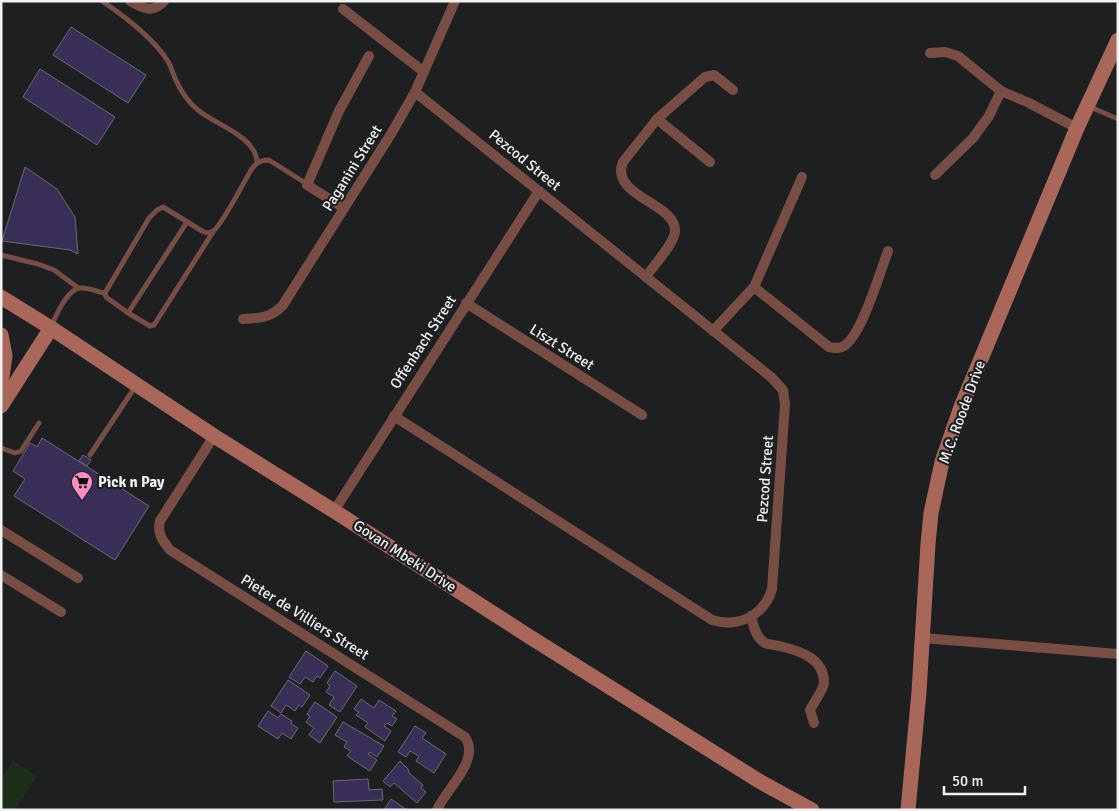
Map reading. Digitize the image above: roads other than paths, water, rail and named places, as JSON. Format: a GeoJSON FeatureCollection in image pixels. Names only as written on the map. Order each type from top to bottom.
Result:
{"type":"FeatureCollection","features":[{"type":"Feature","properties":{"kind":"street"},"geometry":{"type":"LineString","coordinates":[[130,1],[142,8],[151,10],[160,6],[164,1]]}},
{"type":"Feature","properties":{"kind":"street","name":"Paganini Street"},"geometry":{"type":"LineString","coordinates":[[243,319],[264,318],[276,313],[283,305],[391,134],[415,92],[455,1]]}},
{"type":"Feature","properties":{"kind":"street"},"geometry":{"type":"LineString","coordinates":[[343,9],[424,72]]}},
{"type":"Feature","properties":{"kind":"street","name":"M.C. Roode Drive"},"geometry":{"type":"LineString","coordinates":[[908,810],[932,513],[942,462],[961,407],[1078,128],[1118,40]]}},
{"type":"Feature","properties":{"kind":"street"},"geometry":{"type":"LineString","coordinates":[[930,53],[945,52],[958,56],[1001,91],[1078,128]]}},
{"type":"Feature","properties":{"kind":"street"},"geometry":{"type":"LineString","coordinates":[[344,208],[307,185],[339,111],[369,56]]}},
{"type":"Feature","properties":{"kind":"street"},"geometry":{"type":"LineString","coordinates":[[646,277],[674,238],[676,230],[670,218],[623,181],[620,170],[630,152],[657,119],[705,77],[709,75],[717,76],[733,90]]}},
{"type":"Feature","properties":{"kind":"street"},"geometry":{"type":"LineString","coordinates":[[935,175],[978,132],[989,116],[1001,91]]}},
{"type":"Feature","properties":{"kind":"street","name":"Pezcod Street"},"geometry":{"type":"LineString","coordinates":[[394,416],[712,620],[730,623],[751,616],[769,600],[772,589],[784,395],[779,385],[415,92]]}},
{"type":"Feature","properties":{"kind":"street"},"geometry":{"type":"LineString","coordinates":[[657,119],[710,162]]}},
{"type":"Feature","properties":{"kind":"street"},"geometry":{"type":"LineString","coordinates":[[713,331],[754,287],[802,178]]}},
{"type":"Feature","properties":{"kind":"street","name":"Offenbach Street"},"geometry":{"type":"LineString","coordinates":[[334,511],[539,191]]}},
{"type":"Feature","properties":{"kind":"street"},"geometry":{"type":"LineString","coordinates":[[754,287],[829,347],[843,347],[855,335],[888,251]]}},
{"type":"Feature","properties":{"kind":"street","name":"Govan Mbeki Drive"},"geometry":{"type":"LineString","coordinates":[[1,297],[214,436],[658,718],[759,781],[812,810]]}},
{"type":"Feature","properties":{"kind":"street","name":"Liszt Street"},"geometry":{"type":"LineString","coordinates":[[466,303],[642,415]]}},
{"type":"Feature","properties":{"kind":"street"},"geometry":{"type":"LineString","coordinates":[[1,406],[51,328]]}},
{"type":"Feature","properties":{"kind":"street"},"geometry":{"type":"LineString","coordinates":[[1,335],[5,356],[1,384]]}},
{"type":"Feature","properties":{"kind":"street","name":"Pieter de Villiers Street"},"geometry":{"type":"LineString","coordinates":[[214,436],[160,521],[159,528],[162,541],[170,550],[464,737],[468,742],[470,755],[437,810]]}},
{"type":"Feature","properties":{"kind":"street"},"geometry":{"type":"LineString","coordinates":[[1,530],[78,578]]}},
{"type":"Feature","properties":{"kind":"street"},"geometry":{"type":"LineString","coordinates":[[1,574],[62,612]]}},
{"type":"Feature","properties":{"kind":"street"},"geometry":{"type":"LineString","coordinates":[[751,616],[754,628],[765,644],[800,652],[815,661],[821,668],[824,684],[810,710],[814,723]]}},
{"type":"Feature","properties":{"kind":"street"},"geometry":{"type":"LineString","coordinates":[[923,638],[1118,654]]}},
{"type":"Feature","properties":{"kind":"street"},"geometry":{"type":"LineString","coordinates":[[895,810],[910,792]]}},
{"type":"Feature","properties":{"kind":"lane"},"geometry":{"type":"LineString","coordinates":[[102,1],[140,30],[162,51],[177,84],[191,104],[208,118],[228,128],[250,145],[257,156],[257,162]]}},
{"type":"Feature","properties":{"kind":"lane"},"geometry":{"type":"LineString","coordinates":[[1088,106],[1118,119]]}},
{"type":"Feature","properties":{"kind":"lane"},"geometry":{"type":"LineString","coordinates":[[1,254],[54,270],[78,287],[105,293],[106,297],[150,326],[154,325],[257,162],[269,160],[307,185]]}},
{"type":"Feature","properties":{"kind":"lane"},"geometry":{"type":"LineString","coordinates":[[105,293],[149,218],[157,210],[163,207],[202,231],[213,232]]}},
{"type":"Feature","properties":{"kind":"lane"},"geometry":{"type":"LineString","coordinates":[[128,313],[187,222]]}},
{"type":"Feature","properties":{"kind":"lane"},"geometry":{"type":"LineString","coordinates":[[51,328],[58,311],[78,287]]}},
{"type":"Feature","properties":{"kind":"lane"},"geometry":{"type":"LineString","coordinates":[[90,455],[136,384]]}},
{"type":"Feature","properties":{"kind":"lane"},"geometry":{"type":"LineString","coordinates":[[1,448],[15,453],[21,451],[39,423]]}},
{"type":"Feature","properties":{"kind":"place","name":"Pick n Pay"},"geometry":{"type":"Point","coordinates":[82,501]}}]}
